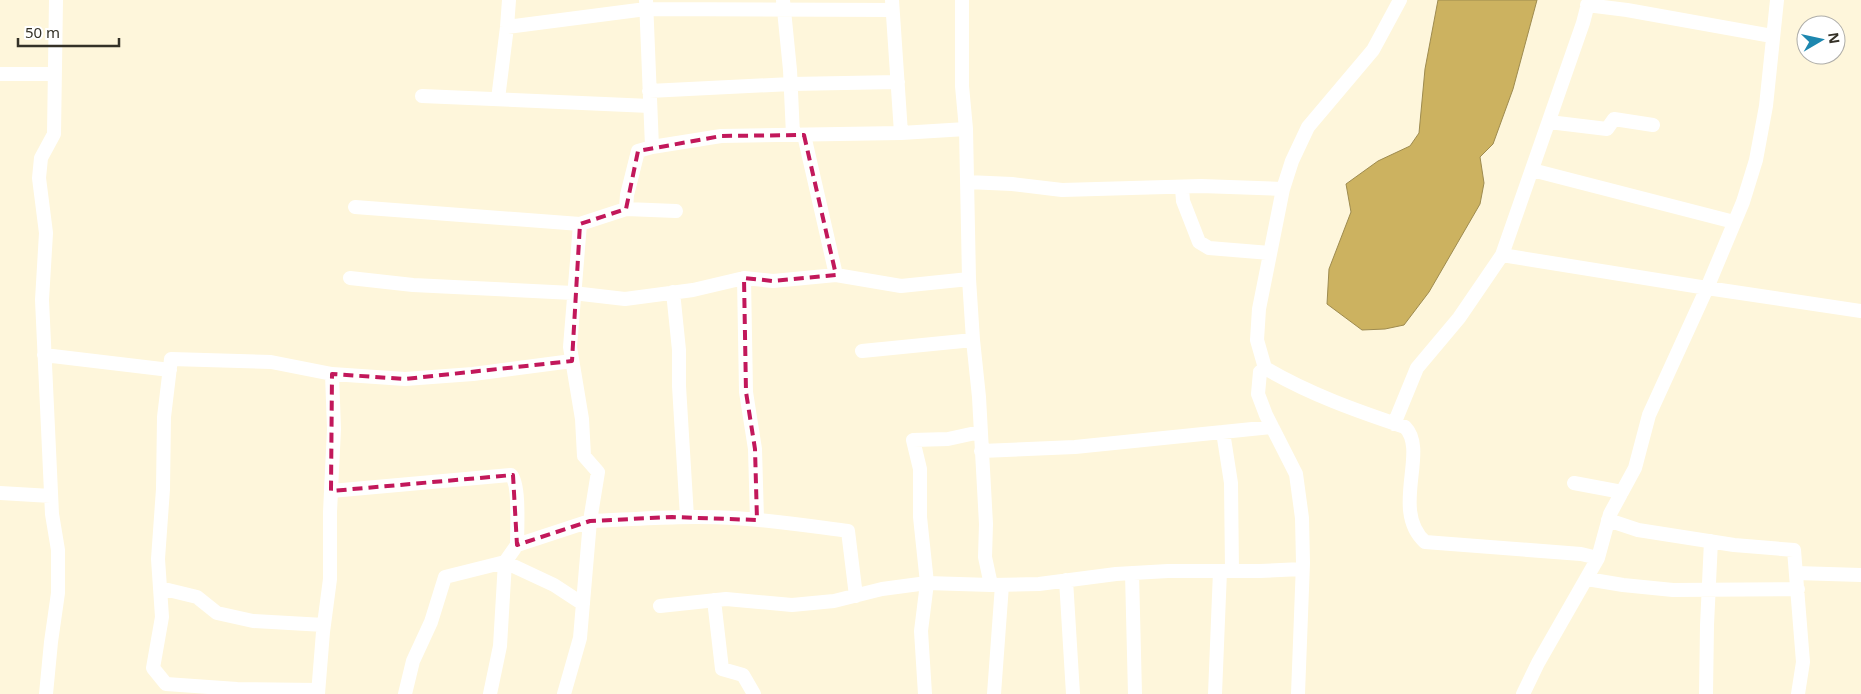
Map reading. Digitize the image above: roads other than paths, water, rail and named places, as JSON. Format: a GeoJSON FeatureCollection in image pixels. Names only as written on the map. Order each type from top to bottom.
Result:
{"type":"FeatureCollection","features":[{"type":"Feature","properties":{"kind":"street"},"geometry":{"type":"LineString","coordinates":[[46,694],[50,642],[58,593],[58,550],[52,514],[44,355],[42,300],[46,233],[38,178],[41,158],[54,134],[56,0]]}},
{"type":"Feature","properties":{"kind":"street"},"geometry":{"type":"LineString","coordinates":[[498,99],[509,0]]}},
{"type":"Feature","properties":{"kind":"street"},"geometry":{"type":"LineString","coordinates":[[962,0],[962,86],[966,128],[969,278],[986,524],[986,557],[997,585],[994,694]]}},
{"type":"Feature","properties":{"kind":"street"},"geometry":{"type":"LineString","coordinates":[[1400,0],[1373,50],[1308,127],[1292,162],[1283,189],[1258,317],[1258,340],[1265,368],[1304,390],[1406,427],[1414,444],[1410,519],[1418,536],[1424,542],[1581,554],[1598,558]]}},
{"type":"Feature","properties":{"kind":"street"},"geometry":{"type":"LineString","coordinates":[[1522,694],[1598,558],[1608,520],[1635,468],[1649,415],[1707,288],[1743,202],[1756,160],[1766,106],[1777,0]]}},
{"type":"Feature","properties":{"kind":"street"},"geometry":{"type":"LineString","coordinates":[[1394,424],[1418,368],[1459,318],[1502,255],[1583,23],[1588,3],[1772,36]]}},
{"type":"Feature","properties":{"kind":"street"},"geometry":{"type":"LineString","coordinates":[[507,27],[646,4],[698,8],[784,5],[892,5],[901,133]]}},
{"type":"Feature","properties":{"kind":"street"},"geometry":{"type":"LineString","coordinates":[[646,4],[652,147]]}},
{"type":"Feature","properties":{"kind":"street"},"geometry":{"type":"LineString","coordinates":[[784,5],[798,135],[836,275]]}},
{"type":"Feature","properties":{"kind":"street"},"geometry":{"type":"LineString","coordinates":[[0,74],[55,74]]}},
{"type":"Feature","properties":{"kind":"street"},"geometry":{"type":"LineString","coordinates":[[649,91],[791,84],[898,82]]}},
{"type":"Feature","properties":{"kind":"street"},"geometry":{"type":"LineString","coordinates":[[422,96],[650,106]]}},
{"type":"Feature","properties":{"kind":"street"},"geometry":{"type":"LineString","coordinates":[[1548,122],[1607,129],[1614,118],[1653,125]]}},
{"type":"Feature","properties":{"kind":"street"},"geometry":{"type":"LineString","coordinates":[[626,209],[627,195],[638,150],[721,136],[901,133],[966,128]]}},
{"type":"Feature","properties":{"kind":"street"},"geometry":{"type":"LineString","coordinates":[[1532,170],[1734,222]]}},
{"type":"Feature","properties":{"kind":"street"},"geometry":{"type":"LineString","coordinates":[[967,182],[1012,184],[1062,190],[1248,187],[1283,189]]}},
{"type":"Feature","properties":{"kind":"street"},"geometry":{"type":"LineString","coordinates":[[1182,188],[1185,207],[1199,242],[1209,248],[1270,253]]}},
{"type":"Feature","properties":{"kind":"street"},"geometry":{"type":"LineString","coordinates":[[356,207],[580,224],[626,209],[676,211]]}},
{"type":"Feature","properties":{"kind":"street"},"geometry":{"type":"LineString","coordinates":[[564,694],[580,638],[590,521],[598,472],[584,456],[582,419],[570,347],[580,224]]}},
{"type":"Feature","properties":{"kind":"street"},"geometry":{"type":"LineString","coordinates":[[1502,255],[1861,311]]}},
{"type":"Feature","properties":{"kind":"street"},"geometry":{"type":"LineString","coordinates":[[350,278],[432,286],[573,293],[625,299],[744,278],[773,281],[836,275],[901,286],[969,278]]}},
{"type":"Feature","properties":{"kind":"street"},"geometry":{"type":"LineString","coordinates":[[744,278],[746,392],[755,449],[756,520]]}},
{"type":"Feature","properties":{"kind":"street"},"geometry":{"type":"LineString","coordinates":[[673,292],[679,350],[679,386],[687,517]]}},
{"type":"Feature","properties":{"kind":"street"},"geometry":{"type":"LineString","coordinates":[[862,351],[973,340]]}},
{"type":"Feature","properties":{"kind":"street"},"geometry":{"type":"LineString","coordinates":[[44,355],[170,370]]}},
{"type":"Feature","properties":{"kind":"street"},"geometry":{"type":"LineString","coordinates":[[332,374],[334,429],[330,579],[318,692],[166,689],[153,668],[162,617],[158,559],[163,489],[164,418],[171,359],[271,362],[332,374],[405,379],[473,374],[572,361]]}},
{"type":"Feature","properties":{"kind":"street"},"geometry":{"type":"LineString","coordinates":[[1265,368],[1260,372],[1258,394],[1272,427],[1296,474],[1302,518],[1298,694]]}},
{"type":"Feature","properties":{"kind":"street"},"geometry":{"type":"LineString","coordinates":[[981,451],[1075,447],[1272,427]]}},
{"type":"Feature","properties":{"kind":"street"},"geometry":{"type":"LineString","coordinates":[[925,694],[921,630],[927,583],[920,517],[920,469],[913,440],[948,439],[980,432]]}},
{"type":"Feature","properties":{"kind":"street"},"geometry":{"type":"LineString","coordinates":[[1214,694],[1226,571],[1231,483],[1223,432]]}},
{"type":"Feature","properties":{"kind":"street"},"geometry":{"type":"LineString","coordinates":[[331,491],[511,475],[514,478],[516,489],[517,545],[505,562],[500,646],[490,694]]}},
{"type":"Feature","properties":{"kind":"street"},"geometry":{"type":"LineString","coordinates":[[1574,483],[1622,492]]}},
{"type":"Feature","properties":{"kind":"street"},"geometry":{"type":"LineString","coordinates":[[0,493],[51,496]]}},
{"type":"Feature","properties":{"kind":"street"},"geometry":{"type":"LineString","coordinates":[[517,545],[590,521],[687,517],[756,520],[848,531],[856,596]]}},
{"type":"Feature","properties":{"kind":"street"},"geometry":{"type":"LineString","coordinates":[[1608,520],[1638,530],[1734,545],[1794,550],[1803,662],[1798,694]]}},
{"type":"Feature","properties":{"kind":"street"},"geometry":{"type":"LineString","coordinates":[[1706,694],[1706,625],[1712,541]]}},
{"type":"Feature","properties":{"kind":"street"},"geometry":{"type":"LineString","coordinates":[[405,694],[413,660],[431,622],[445,577],[505,562],[554,585],[583,604]]}},
{"type":"Feature","properties":{"kind":"street"},"geometry":{"type":"LineString","coordinates":[[660,606],[726,599],[792,606],[834,601],[882,589],[927,583],[1039,584],[1132,573],[1302,569]]}},
{"type":"Feature","properties":{"kind":"street"},"geometry":{"type":"LineString","coordinates":[[1132,573],[1135,694]]}},
{"type":"Feature","properties":{"kind":"street"},"geometry":{"type":"LineString","coordinates":[[1796,573],[1861,575]]}},
{"type":"Feature","properties":{"kind":"street"},"geometry":{"type":"LineString","coordinates":[[1587,579],[1674,590],[1798,589]]}},
{"type":"Feature","properties":{"kind":"street"},"geometry":{"type":"LineString","coordinates":[[1066,580],[1073,694]]}},
{"type":"Feature","properties":{"kind":"street"},"geometry":{"type":"LineString","coordinates":[[160,588],[197,597],[217,613],[253,621],[324,625]]}},
{"type":"Feature","properties":{"kind":"street"},"geometry":{"type":"LineString","coordinates":[[714,600],[722,669],[742,674],[754,694]]}}]}
